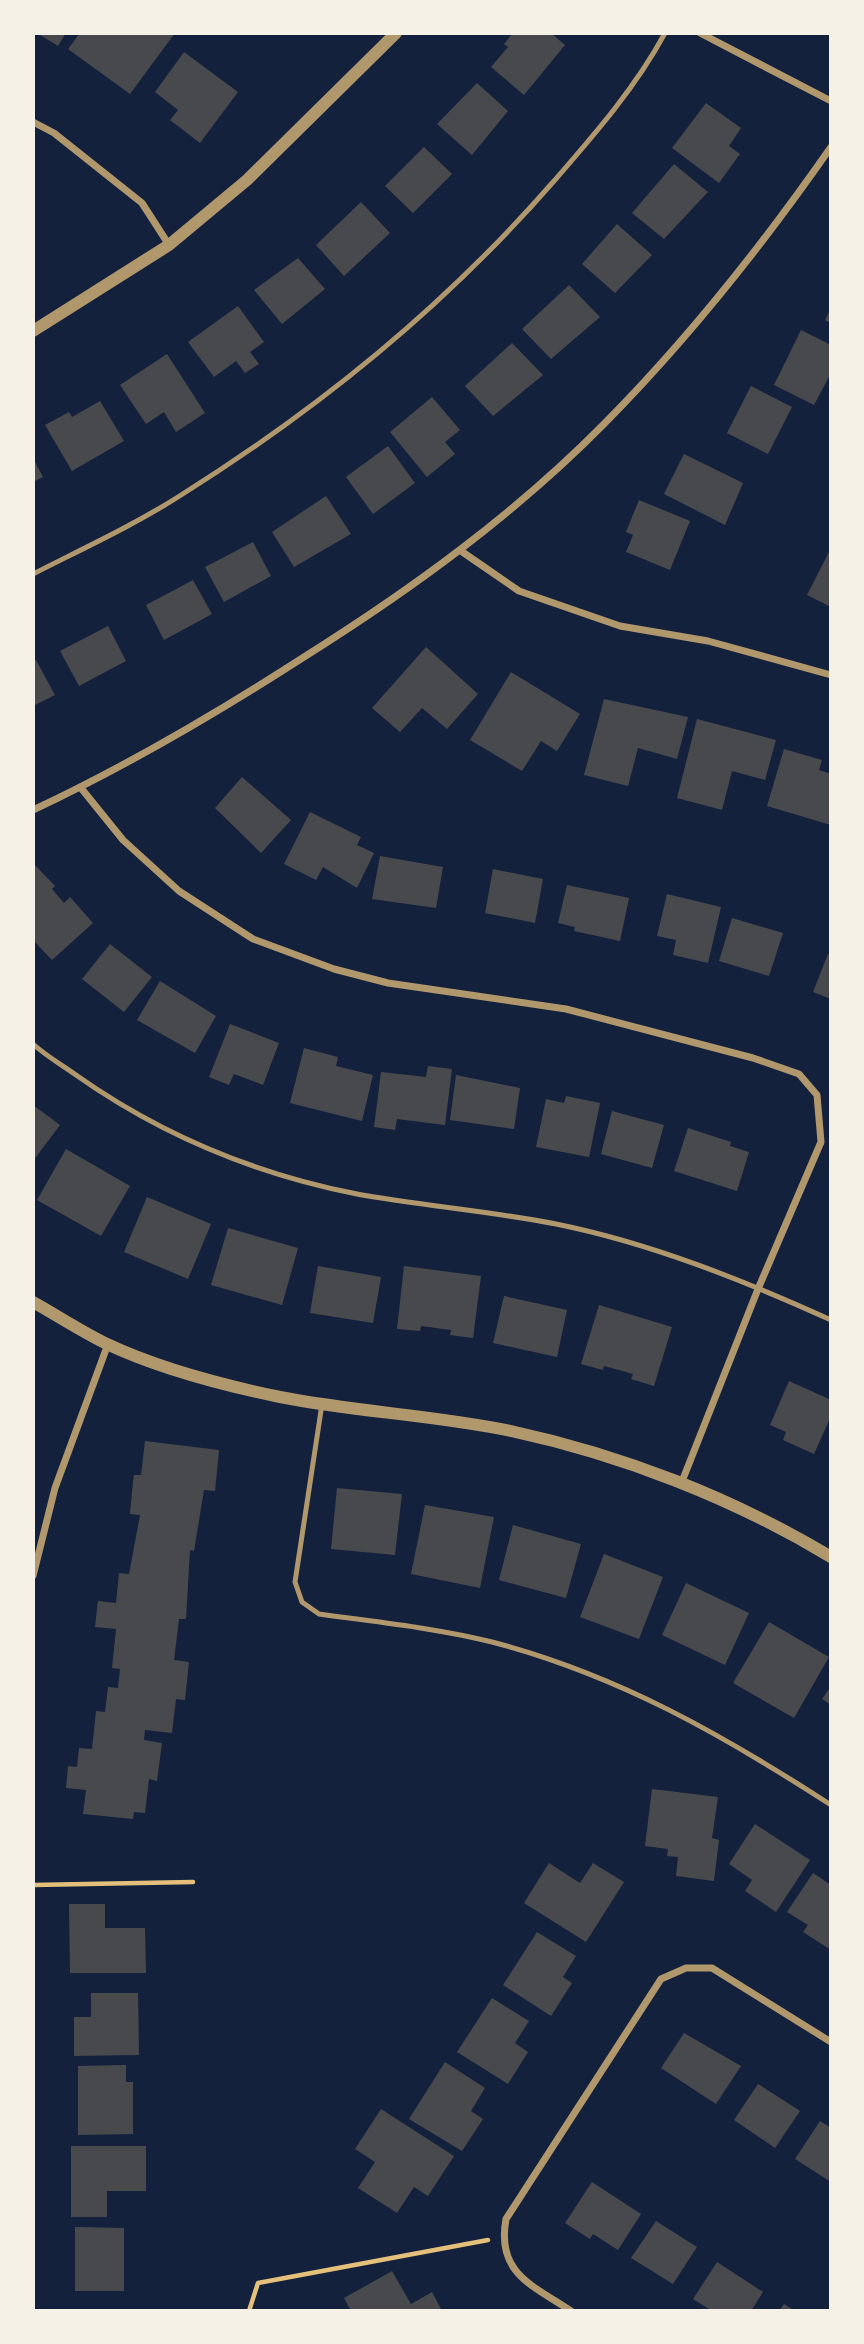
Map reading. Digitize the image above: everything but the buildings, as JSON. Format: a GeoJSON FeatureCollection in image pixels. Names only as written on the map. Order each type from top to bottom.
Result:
{"type":"FeatureCollection","features":[{"type":"Feature","properties":{"kind":"street"},"geometry":{"type":"LineString","coordinates":[[33,331],[169,245],[247,180],[396,33]]}},
{"type":"Feature","properties":{"kind":"street"},"geometry":{"type":"LineString","coordinates":[[700,33],[831,101]]}},
{"type":"Feature","properties":{"kind":"street"},"geometry":{"type":"LineString","coordinates":[[33,122],[54,133],[142,203],[169,245]]}},
{"type":"Feature","properties":{"kind":"street"},"geometry":{"type":"LineString","coordinates":[[33,810],[81,788],[220,711],[389,603],[461,551],[518,504],[602,426],[682,342],[774,230],[831,147]]}},
{"type":"Feature","properties":{"kind":"street"},"geometry":{"type":"LineString","coordinates":[[461,551],[519,592],[620,626],[708,641],[831,675]]}},
{"type":"Feature","properties":{"kind":"street"},"geometry":{"type":"LineString","coordinates":[[81,788],[122,840],[179,891],[253,939],[345,972],[388,983],[566,1009],[753,1058],[799,1074],[817,1095],[821,1142],[758,1289],[681,1484]]}},
{"type":"Feature","properties":{"kind":"street"},"geometry":{"type":"LineString","coordinates":[[33,1302],[108,1344],[239,1388],[322,1404],[437,1417],[514,1432],[583,1450],[681,1484],[777,1526],[831,1557]]}},
{"type":"Feature","properties":{"kind":"street"},"geometry":{"type":"LineString","coordinates":[[33,1576],[55,1488],[108,1344]]}},
{"type":"Feature","properties":{"kind":"street"},"geometry":{"type":"LineString","coordinates":[[571,2311],[523,2280],[512,2269],[502,2237],[513,2204],[652,1990],[673,1971],[699,1966],[724,1973],[831,2042]]}},
{"type":"Feature","properties":{"kind":"lane"},"geometry":{"type":"LineString","coordinates":[[33,574],[177,498],[263,441],[336,389],[433,308],[527,211],[595,134],[652,57],[665,33]]}},
{"type":"Feature","properties":{"kind":"lane"},"geometry":{"type":"LineString","coordinates":[[33,1044],[107,1097],[187,1142],[272,1173],[358,1194],[475,1209],[559,1225],[648,1248],[758,1289],[831,1320]]}},
{"type":"Feature","properties":{"kind":"lane"},"geometry":{"type":"LineString","coordinates":[[322,1404],[295,1582],[302,1602],[319,1614],[491,1642],[603,1680],[665,1706],[739,1745],[831,1805]]}},
{"type":"Feature","properties":{"kind":"path"},"geometry":{"type":"LineString","coordinates":[[33,1885],[193,1882]]}},
{"type":"Feature","properties":{"kind":"path"},"geometry":{"type":"LineString","coordinates":[[249,2311],[258,2283],[502,2237]]}}]}
